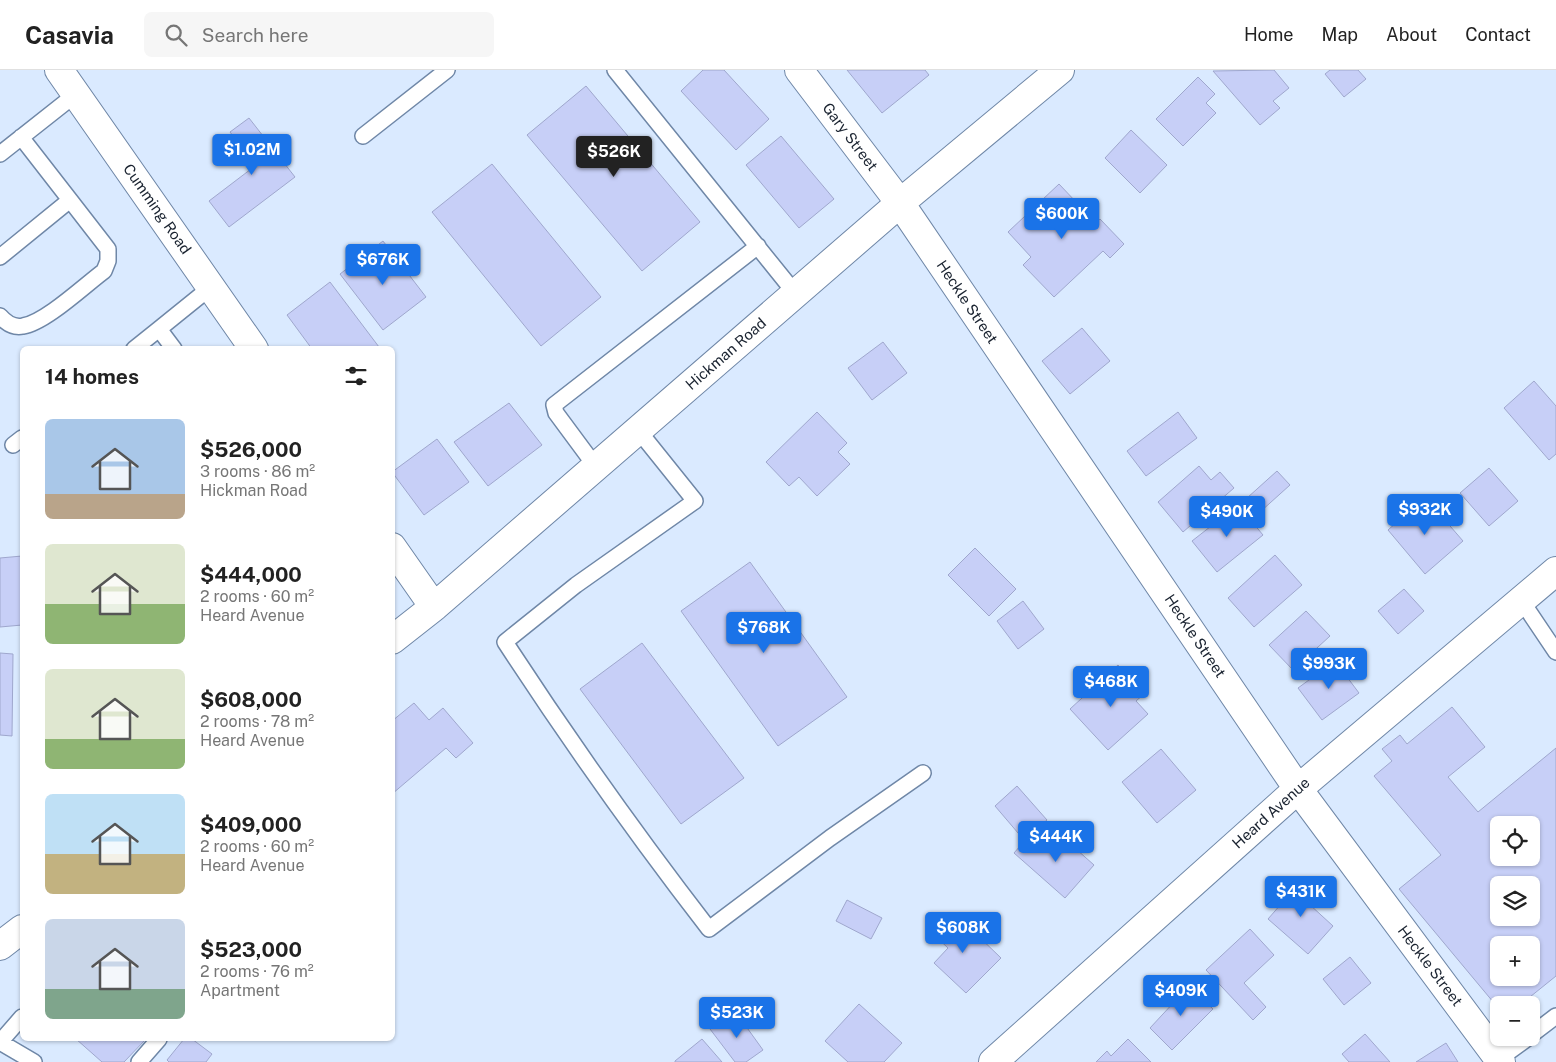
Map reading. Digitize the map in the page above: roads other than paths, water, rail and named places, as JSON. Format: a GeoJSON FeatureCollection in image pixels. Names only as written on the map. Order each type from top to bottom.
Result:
{"type":"FeatureCollection","features":[{"type":"Feature","properties":{"kind":"street","name":"Cumming Road"},"geometry":{"type":"LineString","coordinates":[[59,70],[252,346]]}},
{"type":"Feature","properties":{"kind":"street","name":"Gary Street"},"geometry":{"type":"LineString","coordinates":[[799,70],[900,203]]}},
{"type":"Feature","properties":{"kind":"street","name":"Hickman Road"},"geometry":{"type":"LineString","coordinates":[[395,638],[434,607],[900,203],[1060,70]]}},
{"type":"Feature","properties":{"kind":"street","name":"Heckle Street"},"geometry":{"type":"LineString","coordinates":[[900,203],[1298,789],[1500,1061]]}},
{"type":"Feature","properties":{"kind":"street"},"geometry":{"type":"LineString","coordinates":[[395,551],[434,607]]}},
{"type":"Feature","properties":{"kind":"street","name":"Heard Avenue"},"geometry":{"type":"LineString","coordinates":[[993,1062],[1298,789],[1556,571]]}},
{"type":"Feature","properties":{"kind":"street"},"geometry":{"type":"LineString","coordinates":[[0,946],[20,930]]}},
{"type":"Feature","properties":{"kind":"lane"},"geometry":{"type":"LineString","coordinates":[[363,136],[447,70]]}},
{"type":"Feature","properties":{"kind":"lane"},"geometry":{"type":"LineString","coordinates":[[614,70],[795,294]]}},
{"type":"Feature","properties":{"kind":"lane"},"geometry":{"type":"LineString","coordinates":[[0,154],[76,94]]}},
{"type":"Feature","properties":{"kind":"lane"},"geometry":{"type":"LineString","coordinates":[[0,316],[6,324],[21,327],[36,323],[104,271],[108,261],[108,249],[21,137]]}},
{"type":"Feature","properties":{"kind":"lane"},"geometry":{"type":"LineString","coordinates":[[0,257],[70,200]]}},
{"type":"Feature","properties":{"kind":"lane"},"geometry":{"type":"LineString","coordinates":[[596,466],[556,413],[554,405],[758,246]]}},
{"type":"Feature","properties":{"kind":"lane"},"geometry":{"type":"LineString","coordinates":[[138,346],[211,287]]}},
{"type":"Feature","properties":{"kind":"lane"},"geometry":{"type":"LineString","coordinates":[[159,329],[172,346]]}},
{"type":"Feature","properties":{"kind":"lane"},"geometry":{"type":"LineString","coordinates":[[638,430],[696,501],[576,585],[505,642],[549,710],[655,858],[709,929],[830,838],[923,773]]}},
{"type":"Feature","properties":{"kind":"lane"},"geometry":{"type":"LineString","coordinates":[[1521,600],[1555,647]]}},
{"type":"Feature","properties":{"kind":"lane"},"geometry":{"type":"LineString","coordinates":[[1540,1028],[1556,1016]]}},
{"type":"Feature","properties":{"kind":"lane"},"geometry":{"type":"LineString","coordinates":[[20,1019],[0,1042],[34,1062]]}},
{"type":"Feature","properties":{"kind":"lane"},"geometry":{"type":"LineString","coordinates":[[139,1062],[157,1041]]}},
{"type":"Feature","properties":{"kind":"lane"},"geometry":{"type":"LineString","coordinates":[[1500,1061],[1518,1046]]}}]}
